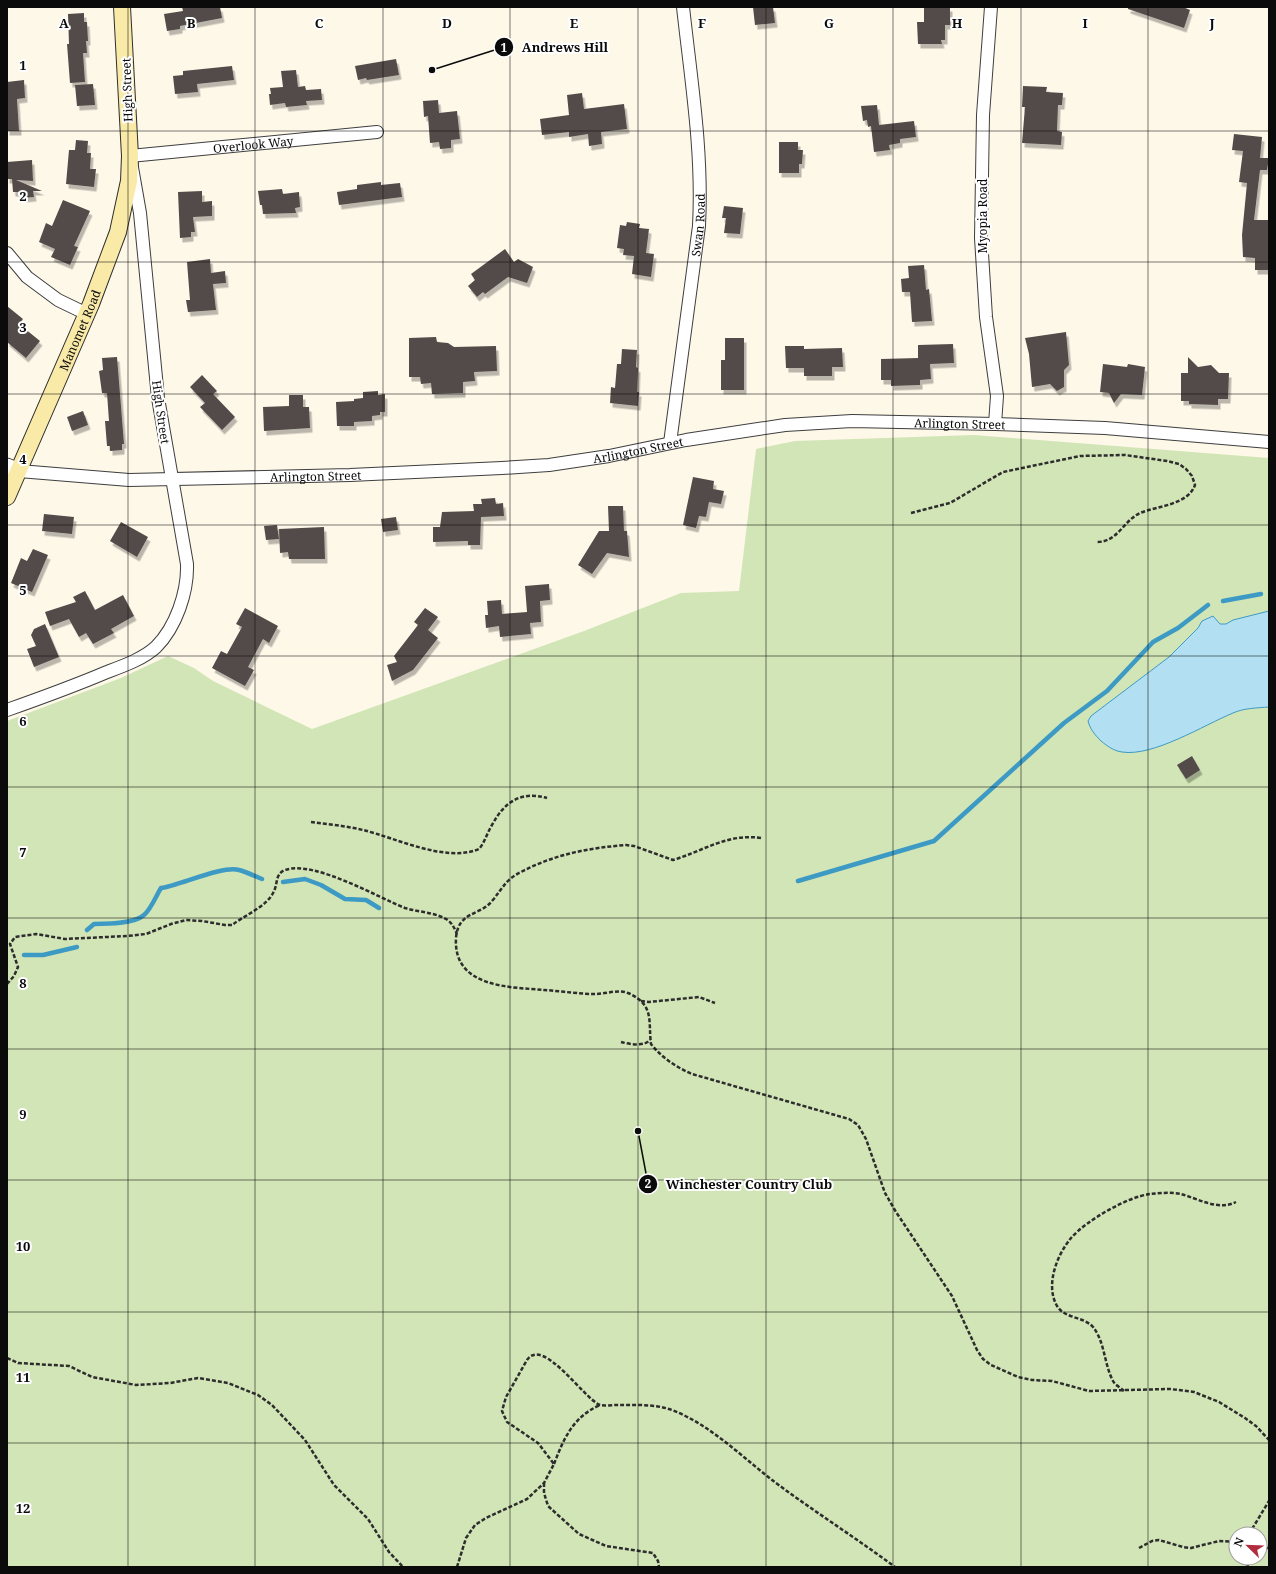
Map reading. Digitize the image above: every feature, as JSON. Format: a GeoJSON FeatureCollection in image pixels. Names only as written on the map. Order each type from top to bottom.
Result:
{"type":"FeatureCollection","features":[{"type":"Feature","properties":{"kind":"main road","name":"High Street"},"geometry":{"type":"LineString","coordinates":[[122,7],[130,156]]}},
{"type":"Feature","properties":{"kind":"main road","name":"Manomet Road"},"geometry":{"type":"LineString","coordinates":[[7,497],[13,468],[87,314],[118,232],[129,181],[130,156]]}},
{"type":"Feature","properties":{"kind":"street","name":"Swan Road"},"geometry":{"type":"LineString","coordinates":[[670,443],[699,226],[701,194],[698,123],[683,7]]}},
{"type":"Feature","properties":{"kind":"street","name":"Myopia Road"},"geometry":{"type":"LineString","coordinates":[[991,7],[983,115],[981,238],[986,317],[997,396],[995,424]]}},
{"type":"Feature","properties":{"kind":"street","name":"Overlook Way"},"geometry":{"type":"LineString","coordinates":[[130,156],[377,132]]}},
{"type":"Feature","properties":{"kind":"street","name":"High Street"},"geometry":{"type":"LineString","coordinates":[[7,710],[73,686],[133,661],[155,648],[168,632],[188,580],[187,564],[158,398],[140,213],[130,156]]}},
{"type":"Feature","properties":{"kind":"street"},"geometry":{"type":"LineString","coordinates":[[7,252],[27,277],[58,300],[87,314]]}},
{"type":"Feature","properties":{"kind":"street","name":"Arlington Street"},"geometry":{"type":"LineString","coordinates":[[13,468],[129,480],[350,475],[502,468],[549,465],[609,456],[670,443],[786,425],[852,421],[1105,428],[1269,442]]}},
{"type":"Feature","properties":{"kind":"path"},"geometry":{"type":"LineString","coordinates":[[910,513],[950,503],[1003,472],[1080,456],[1125,455],[1145,457],[1179,464],[1192,476],[1195,485],[1189,494],[1169,504],[1140,514],[1133,518],[1109,540],[1097,542]]}},
{"type":"Feature","properties":{"kind":"path"},"geometry":{"type":"LineString","coordinates":[[311,822],[361,829],[431,849],[461,854],[479,849],[492,823],[510,802],[528,794],[547,798]]}},
{"type":"Feature","properties":{"kind":"path"},"geometry":{"type":"LineString","coordinates":[[457,934],[467,916],[488,904],[507,880],[527,868],[555,856],[626,845],[634,846],[673,860],[725,839],[750,836],[761,838]]}},
{"type":"Feature","properties":{"kind":"path"},"geometry":{"type":"LineString","coordinates":[[7,984],[14,976],[18,967],[10,944],[15,938],[36,934],[64,939],[127,936],[146,934],[170,924],[186,920],[202,921],[225,926],[232,925],[266,901],[274,891],[279,874],[284,870],[294,869],[317,872],[334,877],[405,908],[444,918],[453,924],[457,934],[458,952],[462,963],[473,974],[484,981],[506,987],[573,993],[595,994],[622,991],[640,1001],[649,1002],[699,997],[715,1003]]}},
{"type":"Feature","properties":{"kind":"path"},"geometry":{"type":"LineString","coordinates":[[640,1001],[648,1014],[651,1024],[651,1044],[662,1056],[678,1068],[692,1074],[849,1119],[858,1125],[866,1139],[885,1193],[952,1296],[973,1344],[983,1359],[991,1365],[1007,1373],[1032,1380],[1052,1381],[1089,1391],[1170,1389],[1204,1395],[1245,1418],[1256,1426],[1269,1440]]}},
{"type":"Feature","properties":{"kind":"path"},"geometry":{"type":"LineString","coordinates":[[621,1042],[629,1044],[645,1044],[650,1040]]}},
{"type":"Feature","properties":{"kind":"path"},"geometry":{"type":"LineString","coordinates":[[1124,1391],[1113,1382],[1101,1344],[1092,1326],[1083,1320],[1062,1312],[1056,1304],[1052,1283],[1053,1274],[1071,1238],[1104,1213],[1148,1194],[1179,1194],[1225,1206],[1236,1202]]}},
{"type":"Feature","properties":{"kind":"path"},"geometry":{"type":"LineString","coordinates":[[554,1464],[538,1443],[507,1422],[502,1411],[506,1397],[531,1355],[535,1353],[542,1355],[556,1365],[589,1398],[600,1405]]}},
{"type":"Feature","properties":{"kind":"path"},"geometry":{"type":"LineString","coordinates":[[7,1358],[18,1363],[69,1366],[92,1377],[136,1385],[170,1383],[198,1378],[228,1383],[258,1395],[272,1405],[306,1440],[334,1485],[364,1515],[389,1552],[403,1567]]}},
{"type":"Feature","properties":{"kind":"path"},"geometry":{"type":"LineString","coordinates":[[456,1566],[466,1538],[475,1525],[486,1518],[519,1504],[536,1492],[544,1482],[554,1464],[564,1437],[574,1423],[590,1409],[600,1405],[652,1406],[671,1410],[685,1416],[726,1444],[799,1500],[895,1567]]}},
{"type":"Feature","properties":{"kind":"path"},"geometry":{"type":"LineString","coordinates":[[544,1482],[544,1492],[548,1506],[579,1534],[606,1546],[653,1553],[658,1561],[659,1567]]}},
{"type":"Feature","properties":{"kind":"path"},"geometry":{"type":"LineString","coordinates":[[1254,1526],[1269,1501]]}},
{"type":"Feature","properties":{"kind":"path"},"geometry":{"type":"LineString","coordinates":[[1139,1548],[1152,1541],[1159,1540],[1191,1548],[1219,1541],[1228,1542]]}},
{"type":"Feature","properties":{"kind":"green space"},"geometry":{"type":"Polygon","coordinates":[[[974,435],[1269,458],[1269,1567],[7,1567],[7,721],[121,678],[168,656],[194,668],[213,681],[312,729],[584,631],[681,593],[739,591],[756,449],[795,441],[974,435]]]}},
{"type":"Feature","properties":{"kind":"water"},"geometry":{"type":"Polygon","coordinates":[[[1269,611],[1269,707],[1251,708],[1237,711],[1163,745],[1148,750],[1134,752],[1122,752],[1113,749],[1101,741],[1093,732],[1088,721],[1091,716],[1169,657],[1198,628],[1202,621],[1213,616],[1220,624],[1226,624],[1233,620],[1269,611]]]}},
{"type":"Feature","properties":{"kind":"building"},"geometry":{"type":"Polygon","coordinates":[[[182,7],[220,7],[222,18],[180,26],[180,29],[167,31],[164,14],[183,11],[182,7]]]}},
{"type":"Feature","properties":{"kind":"building"},"geometry":{"type":"Polygon","coordinates":[[[753,7],[773,7],[775,23],[755,25],[753,7]]]}},
{"type":"Feature","properties":{"kind":"building"},"geometry":{"type":"Polygon","coordinates":[[[950,7],[950,25],[945,25],[945,40],[941,40],[942,44],[918,44],[917,22],[924,22],[924,8],[950,7]]]}},
{"type":"Feature","properties":{"kind":"building"},"geometry":{"type":"Polygon","coordinates":[[[1128,7],[1183,7],[1190,10],[1184,28],[1128,9],[1128,7]]]}},
{"type":"Feature","properties":{"kind":"building"},"geometry":{"type":"Polygon","coordinates":[[[84,13],[84,22],[87,22],[88,41],[86,41],[87,53],[83,53],[85,82],[70,83],[67,44],[69,44],[68,14],[84,13]]]}},
{"type":"Feature","properties":{"kind":"building"},"geometry":{"type":"Polygon","coordinates":[[[396,59],[399,75],[358,80],[355,66],[396,59]]]}},
{"type":"Feature","properties":{"kind":"building"},"geometry":{"type":"Polygon","coordinates":[[[232,66],[234,80],[197,84],[198,92],[175,94],[173,76],[183,75],[183,71],[232,66]]]}},
{"type":"Feature","properties":{"kind":"building"},"geometry":{"type":"Polygon","coordinates":[[[296,70],[298,87],[305,86],[306,90],[321,89],[322,100],[306,101],[307,105],[286,107],[285,103],[270,105],[270,88],[283,87],[281,71],[296,70]]]}},
{"type":"Feature","properties":{"kind":"building"},"geometry":{"type":"Polygon","coordinates":[[[24,80],[25,98],[17,99],[19,131],[7,131],[7,82],[24,80]]]}},
{"type":"Feature","properties":{"kind":"building"},"geometry":{"type":"Polygon","coordinates":[[[93,84],[95,105],[77,106],[75,85],[93,84]]]}},
{"type":"Feature","properties":{"kind":"building"},"geometry":{"type":"Polygon","coordinates":[[[1023,86],[1047,87],[1046,92],[1063,93],[1062,105],[1058,105],[1057,131],[1062,132],[1061,145],[1022,143],[1025,107],[1022,107],[1023,86]]]}},
{"type":"Feature","properties":{"kind":"building"},"geometry":{"type":"Polygon","coordinates":[[[582,93],[584,109],[624,104],[627,129],[601,132],[602,144],[589,146],[588,134],[569,137],[569,132],[542,135],[540,119],[569,115],[567,95],[582,93]]]}},
{"type":"Feature","properties":{"kind":"building"},"geometry":{"type":"Polygon","coordinates":[[[438,100],[439,113],[457,111],[460,139],[451,140],[451,148],[440,149],[439,142],[430,143],[428,116],[424,117],[423,101],[438,100]]]}},
{"type":"Feature","properties":{"kind":"building"},"geometry":{"type":"Polygon","coordinates":[[[877,105],[879,125],[914,121],[916,137],[900,139],[900,143],[889,145],[890,150],[874,152],[871,126],[868,127],[867,120],[863,121],[861,106],[877,105]]]}},
{"type":"Feature","properties":{"kind":"building"},"geometry":{"type":"Polygon","coordinates":[[[1234,134],[1262,137],[1260,158],[1269,158],[1267,170],[1260,170],[1254,220],[1269,220],[1269,270],[1255,270],[1255,258],[1243,257],[1242,235],[1247,183],[1239,182],[1243,151],[1232,150],[1234,134]]]}},
{"type":"Feature","properties":{"kind":"building"},"geometry":{"type":"Polygon","coordinates":[[[76,140],[88,141],[87,153],[91,153],[90,169],[96,169],[94,187],[66,184],[69,150],[75,150],[76,140]]]}},
{"type":"Feature","properties":{"kind":"building"},"geometry":{"type":"Polygon","coordinates":[[[779,142],[798,142],[798,150],[803,150],[802,164],[799,164],[799,173],[779,173],[779,142]]]}},
{"type":"Feature","properties":{"kind":"building"},"geometry":{"type":"Polygon","coordinates":[[[32,160],[33,181],[16,180],[42,191],[33,191],[34,197],[22,198],[22,192],[13,192],[12,179],[7,179],[7,162],[32,160]]]}},
{"type":"Feature","properties":{"kind":"building"},"geometry":{"type":"Polygon","coordinates":[[[381,182],[381,185],[400,183],[402,197],[339,205],[337,192],[357,189],[357,185],[381,182]]]}},
{"type":"Feature","properties":{"kind":"building"},"geometry":{"type":"Polygon","coordinates":[[[282,189],[283,194],[299,192],[300,207],[295,208],[296,213],[263,214],[258,191],[282,189]]]}},
{"type":"Feature","properties":{"kind":"building"},"geometry":{"type":"Polygon","coordinates":[[[202,191],[202,202],[212,201],[212,216],[193,217],[195,232],[191,232],[191,237],[180,238],[178,192],[202,191]]]}},
{"type":"Feature","properties":{"kind":"building"},"geometry":{"type":"Polygon","coordinates":[[[63,200],[90,211],[74,246],[78,247],[70,265],[51,257],[55,249],[39,242],[46,223],[52,226],[63,200]]]}},
{"type":"Feature","properties":{"kind":"building"},"geometry":{"type":"Polygon","coordinates":[[[724,206],[743,208],[740,234],[724,233],[726,218],[722,218],[724,206]]]}},
{"type":"Feature","properties":{"kind":"building"},"geometry":{"type":"Polygon","coordinates":[[[627,222],[640,224],[639,228],[649,229],[646,253],[654,254],[651,277],[632,274],[634,256],[623,255],[624,249],[617,248],[620,225],[626,226],[627,222]]]}},
{"type":"Feature","properties":{"kind":"building"},"geometry":{"type":"Polygon","coordinates":[[[505,249],[514,262],[518,259],[533,267],[527,283],[508,277],[485,294],[483,292],[477,297],[468,286],[475,280],[471,274],[505,249]]]}},
{"type":"Feature","properties":{"kind":"building"},"geometry":{"type":"Polygon","coordinates":[[[210,259],[211,273],[225,271],[226,283],[213,284],[216,310],[188,312],[186,300],[190,300],[187,262],[210,259]]]}},
{"type":"Feature","properties":{"kind":"building"},"geometry":{"type":"Polygon","coordinates":[[[924,265],[926,290],[929,289],[932,321],[912,322],[910,292],[902,292],[901,279],[909,278],[908,266],[924,265]]]}},
{"type":"Feature","properties":{"kind":"building"},"geometry":{"type":"Polygon","coordinates":[[[7,306],[23,319],[19,324],[40,341],[26,358],[7,342],[7,306]]]}},
{"type":"Feature","properties":{"kind":"building"},"geometry":{"type":"Polygon","coordinates":[[[1066,332],[1069,365],[1064,370],[1064,387],[1057,391],[1050,384],[1032,387],[1029,354],[1025,338],[1066,332]]]}},
{"type":"Feature","properties":{"kind":"building"},"geometry":{"type":"Polygon","coordinates":[[[436,337],[437,342],[448,343],[454,347],[496,346],[497,371],[474,372],[475,381],[463,382],[463,393],[432,394],[431,383],[421,384],[420,377],[409,377],[409,338],[436,337]]]}},
{"type":"Feature","properties":{"kind":"building"},"geometry":{"type":"Polygon","coordinates":[[[725,338],[744,338],[744,390],[721,390],[721,360],[725,360],[725,338]]]}},
{"type":"Feature","properties":{"kind":"building"},"geometry":{"type":"Polygon","coordinates":[[[953,344],[954,363],[930,364],[931,379],[920,380],[920,385],[891,386],[891,380],[881,380],[881,359],[918,358],[918,345],[953,344]]]}},
{"type":"Feature","properties":{"kind":"building"},"geometry":{"type":"Polygon","coordinates":[[[785,346],[804,346],[804,349],[842,348],[843,367],[832,367],[832,376],[804,376],[804,368],[786,368],[785,346]]]}},
{"type":"Feature","properties":{"kind":"building"},"geometry":{"type":"Polygon","coordinates":[[[622,349],[637,350],[636,367],[638,368],[638,406],[610,403],[611,387],[615,388],[617,364],[621,364],[622,349]]]}},
{"type":"Feature","properties":{"kind":"building"},"geometry":{"type":"Polygon","coordinates":[[[117,357],[124,444],[122,444],[122,450],[110,451],[110,446],[107,446],[105,421],[109,421],[107,393],[102,393],[99,371],[103,370],[102,358],[117,357]]]}},
{"type":"Feature","properties":{"kind":"building"},"geometry":{"type":"Polygon","coordinates":[[[1188,357],[1198,367],[1211,365],[1219,373],[1229,373],[1228,399],[1218,399],[1218,405],[1189,404],[1189,401],[1181,401],[1181,373],[1188,373],[1188,357]]]}},
{"type":"Feature","properties":{"kind":"building"},"geometry":{"type":"Polygon","coordinates":[[[1103,364],[1127,367],[1128,364],[1145,367],[1142,395],[1121,394],[1114,403],[1109,393],[1100,392],[1103,364]]]}},
{"type":"Feature","properties":{"kind":"building"},"geometry":{"type":"Polygon","coordinates":[[[202,375],[217,391],[213,394],[235,417],[222,430],[200,407],[205,403],[190,387],[202,375]]]}},
{"type":"Feature","properties":{"kind":"building"},"geometry":{"type":"Polygon","coordinates":[[[378,391],[378,395],[385,394],[385,412],[380,412],[380,415],[372,416],[372,421],[354,422],[354,426],[337,426],[336,402],[354,401],[354,399],[363,398],[363,392],[378,391]]]}},
{"type":"Feature","properties":{"kind":"building"},"geometry":{"type":"Polygon","coordinates":[[[289,395],[303,395],[303,407],[309,407],[310,428],[264,431],[263,407],[289,406],[289,395]]]}},
{"type":"Feature","properties":{"kind":"building"},"geometry":{"type":"Polygon","coordinates":[[[83,411],[88,425],[72,431],[67,417],[83,411]]]}},
{"type":"Feature","properties":{"kind":"building"},"geometry":{"type":"Polygon","coordinates":[[[693,477],[714,481],[713,489],[724,491],[721,504],[709,502],[706,517],[699,516],[696,528],[683,525],[693,477]]]}},
{"type":"Feature","properties":{"kind":"building"},"geometry":{"type":"Polygon","coordinates":[[[495,498],[496,504],[503,503],[504,516],[481,517],[480,545],[468,545],[468,541],[433,542],[433,527],[440,527],[442,512],[474,511],[473,504],[482,504],[481,499],[495,498]]]}},
{"type":"Feature","properties":{"kind":"building"},"geometry":{"type":"Polygon","coordinates":[[[608,506],[623,506],[624,531],[627,531],[629,557],[607,553],[592,574],[578,565],[599,531],[609,531],[608,506]]]}},
{"type":"Feature","properties":{"kind":"building"},"geometry":{"type":"Polygon","coordinates":[[[44,514],[74,517],[72,534],[42,531],[44,514]]]}},
{"type":"Feature","properties":{"kind":"building"},"geometry":{"type":"Polygon","coordinates":[[[396,517],[398,530],[383,532],[381,519],[396,517]]]}},
{"type":"Feature","properties":{"kind":"building"},"geometry":{"type":"Polygon","coordinates":[[[121,522],[148,537],[137,557],[110,541],[121,522]]]}},
{"type":"Feature","properties":{"kind":"building"},"geometry":{"type":"Polygon","coordinates":[[[277,525],[279,539],[266,540],[264,526],[277,525]]]}},
{"type":"Feature","properties":{"kind":"building"},"geometry":{"type":"Polygon","coordinates":[[[324,527],[325,559],[289,559],[288,552],[280,553],[279,529],[324,527]]]}},
{"type":"Feature","properties":{"kind":"building"},"geometry":{"type":"Polygon","coordinates":[[[33,549],[48,555],[32,592],[11,583],[21,558],[27,561],[33,549]]]}},
{"type":"Feature","properties":{"kind":"building"},"geometry":{"type":"Polygon","coordinates":[[[549,584],[550,600],[540,601],[541,622],[530,623],[531,634],[500,637],[499,626],[486,628],[485,615],[488,615],[487,601],[501,600],[502,614],[527,612],[525,586],[549,584]]]}},
{"type":"Feature","properties":{"kind":"building"},"geometry":{"type":"Polygon","coordinates":[[[85,591],[95,610],[123,595],[134,616],[111,629],[114,633],[93,644],[86,633],[79,637],[69,619],[50,626],[45,612],[76,602],[73,597],[85,591]]]}},
{"type":"Feature","properties":{"kind":"building"},"geometry":{"type":"Polygon","coordinates":[[[245,608],[278,626],[269,643],[263,639],[248,667],[254,670],[245,686],[212,668],[221,651],[227,654],[242,627],[236,624],[245,608]]]}},
{"type":"Feature","properties":{"kind":"building"},"geometry":{"type":"Polygon","coordinates":[[[425,608],[438,617],[428,630],[438,638],[413,670],[392,681],[387,665],[397,662],[394,656],[418,625],[414,622],[425,608]]]}},
{"type":"Feature","properties":{"kind":"building"},"geometry":{"type":"Polygon","coordinates":[[[45,624],[59,657],[34,667],[27,649],[36,646],[31,635],[34,629],[45,624]]]}},
{"type":"Feature","properties":{"kind":"building"},"geometry":{"type":"Polygon","coordinates":[[[1192,756],[1200,770],[1186,779],[1177,765],[1192,756]]]}},
{"type":"Feature","properties":{"kind":"waterway"},"geometry":{"type":"LineString","coordinates":[[1223,601],[1261,594]]}},
{"type":"Feature","properties":{"kind":"waterway"},"geometry":{"type":"LineString","coordinates":[[798,881],[934,841],[1064,723],[1107,691],[1153,642],[1178,628],[1208,605]]}},
{"type":"Feature","properties":{"kind":"waterway"},"geometry":{"type":"LineString","coordinates":[[87,930],[94,924],[120,923],[140,918],[149,909],[161,888],[223,870],[232,869],[239,870],[262,879]]}},
{"type":"Feature","properties":{"kind":"waterway"},"geometry":{"type":"LineString","coordinates":[[283,882],[305,879],[321,885],[345,899],[366,900],[379,908]]}},
{"type":"Feature","properties":{"kind":"waterway"},"geometry":{"type":"LineString","coordinates":[[24,955],[43,955],[77,947]]}},
{"type":"Feature","properties":{"kind":"place","name":"Andrews Hill"},"geometry":{"type":"Point","coordinates":[432,70]}},
{"type":"Feature","properties":{"kind":"place","name":"Winchester Country Club"},"geometry":{"type":"Point","coordinates":[638,1131]}}]}
